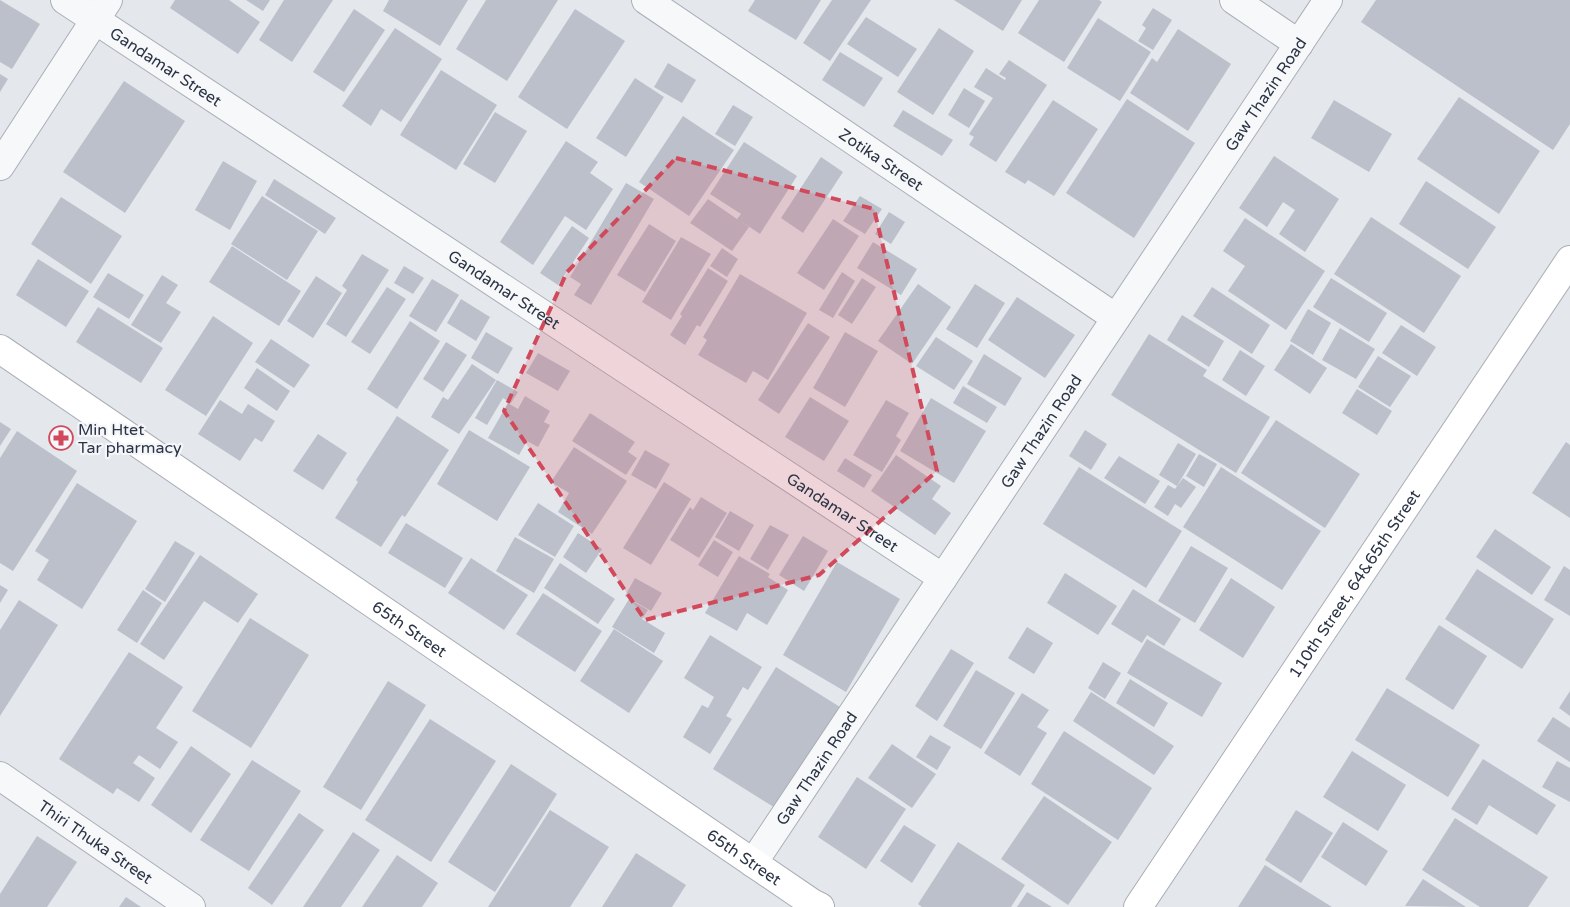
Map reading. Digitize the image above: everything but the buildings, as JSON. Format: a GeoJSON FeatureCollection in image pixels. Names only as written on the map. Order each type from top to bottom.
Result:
{"type":"FeatureCollection","features":[{"type":"Feature","properties":{"kind":"street","name":"Gandamar Street"},"geometry":{"type":"LineString","coordinates":[[65,0],[102,10],[943,578]]}},
{"type":"Feature","properties":{"kind":"street","name":"Zotika Street"},"geometry":{"type":"LineString","coordinates":[[646,0],[1116,318]]}},
{"type":"Feature","properties":{"kind":"street"},"geometry":{"type":"LineString","coordinates":[[1234,0],[1299,44]]}},
{"type":"Feature","properties":{"kind":"street","name":"Gaw Thazin Road"},"geometry":{"type":"LineString","coordinates":[[753,863],[1328,0]]}},
{"type":"Feature","properties":{"kind":"street"},"geometry":{"type":"LineString","coordinates":[[0,166],[102,10]]}},
{"type":"Feature","properties":{"kind":"street","name":"110th Street, 64&65th Street"},"geometry":{"type":"LineString","coordinates":[[1138,907],[1570,260]]}},
{"type":"Feature","properties":{"kind":"street","name":"65th Street"},"geometry":{"type":"LineString","coordinates":[[0,349],[820,907]]}},
{"type":"Feature","properties":{"kind":"street","name":"Thiri Thuka Street"},"geometry":{"type":"LineString","coordinates":[[0,776],[191,907]]}},
{"type":"Feature","properties":{"kind":"highlighted area"},"geometry":{"type":"Polygon","coordinates":[[[676,158],[874,209],[937,471],[819,575],[645,620],[504,411],[567,272],[676,158]]]}},
{"type":"Feature","properties":{"kind":"place","name":"Min Htet Tar pharmacy"},"geometry":{"type":"Point","coordinates":[61,438]}}]}
